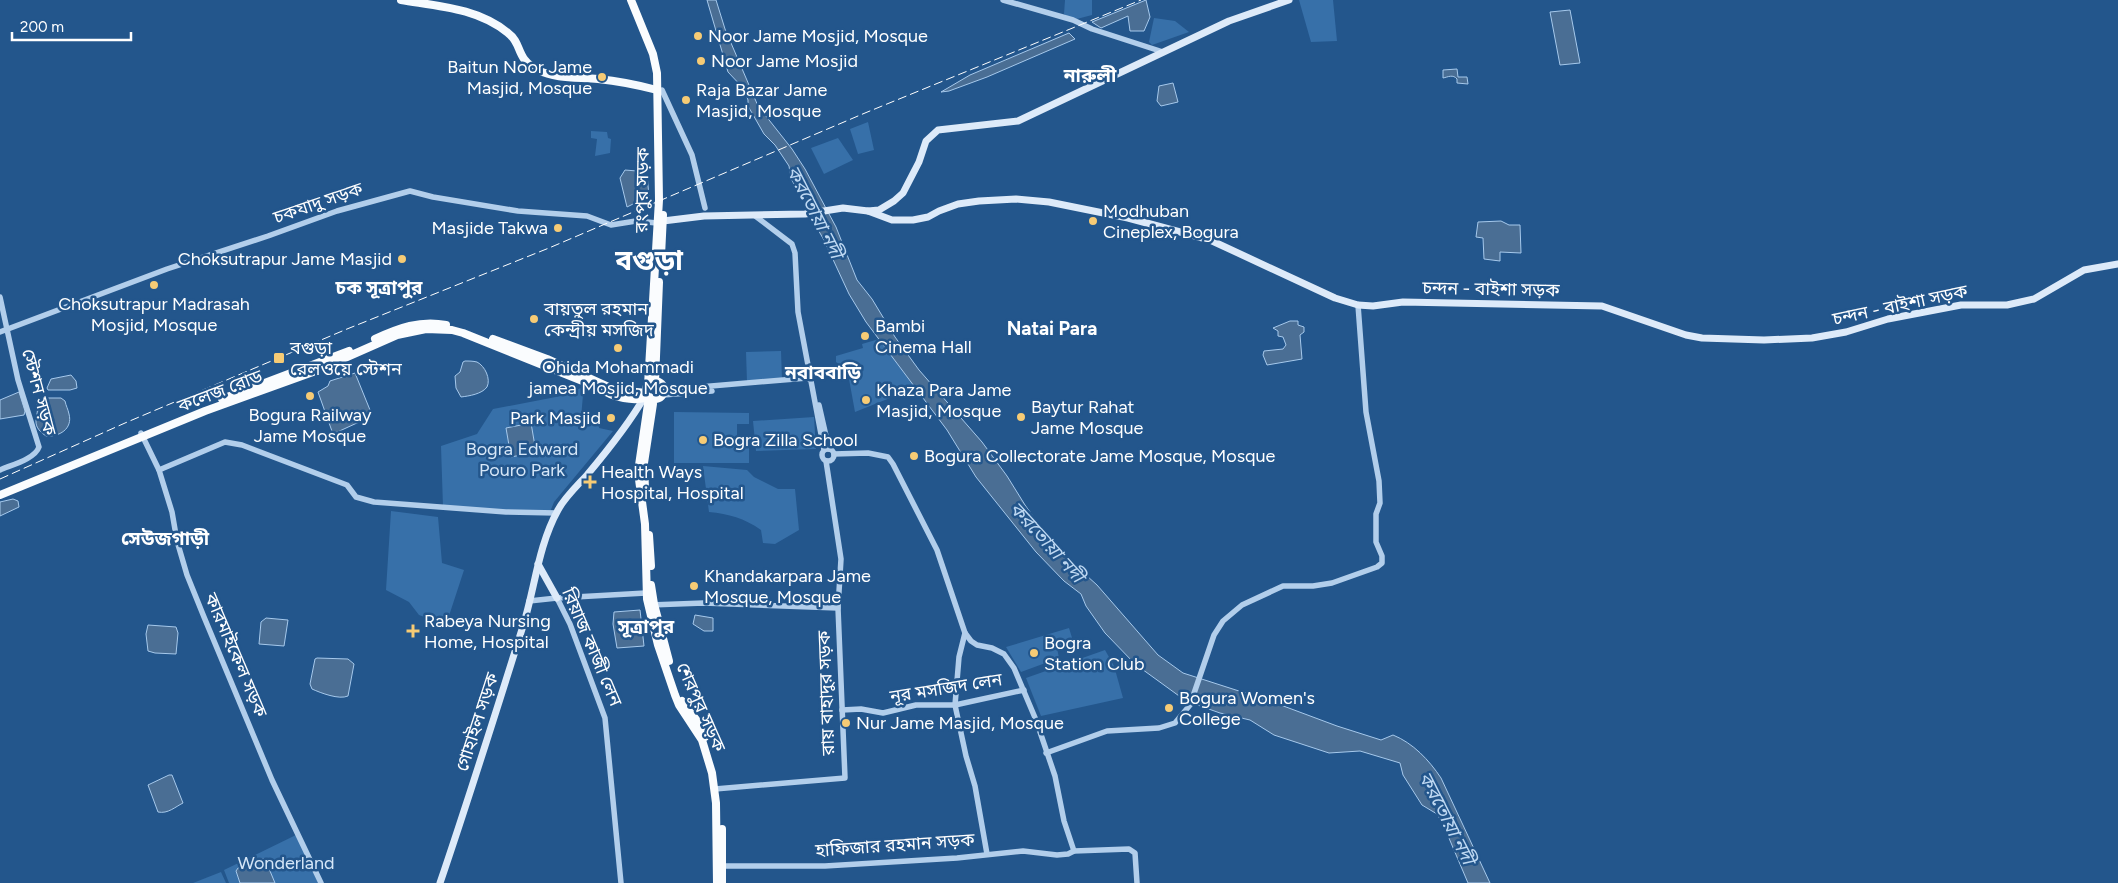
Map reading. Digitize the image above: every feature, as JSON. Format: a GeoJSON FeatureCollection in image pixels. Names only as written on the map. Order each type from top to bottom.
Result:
{"type":"FeatureCollection","features":[{"type":"Feature","properties":{"kind":"highway","name":"রংপুর সড়ক"},"geometry":{"type":"LineString","coordinates":[[631,0],[653,54],[660,90]]}},
{"type":"Feature","properties":{"kind":"highway","name":"রংপুর সড়ক"},"geometry":{"type":"LineString","coordinates":[[636,0],[659,58],[660,222],[649,392]]}},
{"type":"Feature","properties":{"kind":"highway","name":"কলেজ রোড"},"geometry":{"type":"LineString","coordinates":[[0,495],[142,435],[418,324],[430,323],[455,327],[504,343],[592,382],[615,390],[649,392]]}},
{"type":"Feature","properties":{"kind":"highway"},"geometry":{"type":"LineString","coordinates":[[661,383],[664,392],[659,398],[649,392],[661,383]]}},
{"type":"Feature","properties":{"kind":"highway","name":"শেরপুর সড়ক"},"geometry":{"type":"LineString","coordinates":[[649,392],[638,472],[645,524],[646,593],[651,605]]}},
{"type":"Feature","properties":{"kind":"highway","name":"শেরপুর সড়ক"},"geometry":{"type":"LineString","coordinates":[[649,392],[644,472],[651,605],[658,645],[675,695],[679,705],[702,740],[718,788],[719,866],[717,883]]}},
{"type":"Feature","properties":{"kind":"highway","name":"কলেজ রোড"},"geometry":{"type":"LineString","coordinates":[[0,490],[142,435]]}},
{"type":"Feature","properties":{"kind":"highway","name":"শেরপুর সড়ক"},"geometry":{"type":"LineString","coordinates":[[719,866],[722,883]]}},
{"type":"Feature","properties":{"kind":"main road"},"geometry":{"type":"LineString","coordinates":[[401,0],[460,10],[487,19],[509,33],[516,40],[521,57],[540,71],[578,78],[632,84],[660,90]]}},
{"type":"Feature","properties":{"kind":"main road"},"geometry":{"type":"LineString","coordinates":[[660,222],[717,215],[805,214],[843,208],[868,211],[879,210],[903,193],[926,141],[938,130],[1018,122],[1229,21],[1289,0]]}},
{"type":"Feature","properties":{"kind":"main road","name":"চন্দন - বাইশা সড়ক"},"geometry":{"type":"LineString","coordinates":[[868,211],[877,216],[892,220],[913,220],[928,217],[958,204],[979,201],[1016,199],[1049,202],[1128,218],[1210,240],[1335,298],[1358,305],[1373,306],[1403,302],[1602,306],[1625,312],[1686,335],[1702,338],[1764,340],[1812,338],[1846,332],[1888,319],[1961,305],[2007,305],[2034,299],[2084,270],[2118,264]]}},
{"type":"Feature","properties":{"kind":"main road","name":"গোহাইল সড়ক"},"geometry":{"type":"LineString","coordinates":[[440,883],[490,733],[538,564],[556,513],[609,448],[649,392]]}},
{"type":"Feature","properties":{"kind":"main road"},"geometry":{"type":"LineString","coordinates":[[635,413],[641,412],[645,418]]}},
{"type":"Feature","properties":{"kind":"main road","name":"রিয়াজ কাজী লেন"},"geometry":{"type":"LineString","coordinates":[[538,564],[557,598]]}},
{"type":"Feature","properties":{"kind":"street"},"geometry":{"type":"LineString","coordinates":[[1003,0],[1079,23],[1163,52]]}},
{"type":"Feature","properties":{"kind":"street"},"geometry":{"type":"LineString","coordinates":[[660,90],[692,155],[705,208],[700,216]]}},
{"type":"Feature","properties":{"kind":"street","name":"চকযাদু সড়ক"},"geometry":{"type":"LineString","coordinates":[[0,332],[167,270],[337,211],[410,191],[433,197],[518,210],[586,216],[611,225],[636,221],[660,222]]}},
{"type":"Feature","properties":{"kind":"street"},"geometry":{"type":"LineString","coordinates":[[705,208],[717,215]]}},
{"type":"Feature","properties":{"kind":"street","name":"রায় বাহাদুর সড়ক"},"geometry":{"type":"LineString","coordinates":[[718,788],[845,778],[838,608],[841,559],[826,461],[822,456],[826,450],[817,392],[814,384],[810,382],[798,312],[795,253],[792,244],[754,215]]}},
{"type":"Feature","properties":{"kind":"street"},"geometry":{"type":"LineString","coordinates":[[0,297],[7,329]]}},
{"type":"Feature","properties":{"kind":"street"},"geometry":{"type":"LineString","coordinates":[[1046,753],[1106,731],[1159,728],[1175,723],[1190,705],[1214,635],[1222,621],[1242,605],[1283,586],[1313,586],[1332,583],[1377,567],[1382,562],[1382,556],[1376,542],[1376,514],[1380,503],[1366,412],[1358,305]]}},
{"type":"Feature","properties":{"kind":"street","name":"স্টেশন সড়ক"},"geometry":{"type":"LineString","coordinates":[[0,470],[26,459],[39,450],[18,380],[7,329]]}},
{"type":"Feature","properties":{"kind":"street"},"geometry":{"type":"LineString","coordinates":[[664,392],[810,382]]}},
{"type":"Feature","properties":{"kind":"street","name":"কারমাইকেল সড়ক"},"geometry":{"type":"LineString","coordinates":[[142,435],[159,470],[189,580],[272,780],[321,883]]}},
{"type":"Feature","properties":{"kind":"street"},"geometry":{"type":"LineString","coordinates":[[159,470],[225,442],[242,444],[347,485],[356,497],[374,502],[506,512],[556,513]]}},
{"type":"Feature","properties":{"kind":"street"},"geometry":{"type":"LineString","coordinates":[[826,450],[834,454],[868,453],[888,457],[936,550],[965,632],[971,641],[1004,654],[1014,668],[1024,690],[1055,776],[1064,821],[1074,851]]}},
{"type":"Feature","properties":{"kind":"street"},"geometry":{"type":"LineString","coordinates":[[826,461],[832,460],[834,454]]}},
{"type":"Feature","properties":{"kind":"street"},"geometry":{"type":"LineString","coordinates":[[529,601],[646,593]]}},
{"type":"Feature","properties":{"kind":"street","name":"রিয়াজ কাজী লেন"},"geometry":{"type":"LineString","coordinates":[[557,598],[570,624],[605,718],[612,767],[612,804],[621,883]]}},
{"type":"Feature","properties":{"kind":"street"},"geometry":{"type":"LineString","coordinates":[[651,605],[704,604],[838,608]]}},
{"type":"Feature","properties":{"kind":"street"},"geometry":{"type":"LineString","coordinates":[[965,632],[959,657],[956,705],[966,756],[975,786],[987,854]]}},
{"type":"Feature","properties":{"kind":"street","name":"নূর মসজিদ লেন"},"geometry":{"type":"LineString","coordinates":[[842,710],[861,709],[883,713],[916,705],[956,705],[1024,690]]}},
{"type":"Feature","properties":{"kind":"street","name":"হাফিজার রহমান সড়ক"},"geometry":{"type":"LineString","coordinates":[[719,866],[825,866],[957,858],[1023,851],[1057,855],[1068,854],[1074,851],[1133,850],[1136,858],[1137,883]]}},
{"type":"Feature","properties":{"kind":"green space"},"geometry":{"type":"Polygon","coordinates":[[[1065,0],[1092,0],[1092,15],[1073,20],[1064,14],[1065,0]]]}},
{"type":"Feature","properties":{"kind":"green space"},"geometry":{"type":"Polygon","coordinates":[[[1299,0],[1333,0],[1337,41],[1311,42],[1299,0]]]}},
{"type":"Feature","properties":{"kind":"green space"},"geometry":{"type":"Polygon","coordinates":[[[1154,18],[1175,21],[1189,32],[1152,45],[1149,42],[1154,18]]]}},
{"type":"Feature","properties":{"kind":"green space"},"geometry":{"type":"Polygon","coordinates":[[[868,122],[874,150],[858,154],[850,129],[868,122]]]}},
{"type":"Feature","properties":{"kind":"green space"},"geometry":{"type":"Polygon","coordinates":[[[591,131],[607,132],[608,138],[611,139],[610,153],[595,156],[597,139],[591,138],[591,131]]]}},
{"type":"Feature","properties":{"kind":"green space"},"geometry":{"type":"Polygon","coordinates":[[[838,138],[853,160],[824,174],[811,148],[838,138]]]}},
{"type":"Feature","properties":{"kind":"green space"},"geometry":{"type":"Polygon","coordinates":[[[879,339],[915,388],[855,412],[847,368],[810,377],[809,373],[840,365],[836,362],[836,356],[863,348],[862,344],[879,339]]]}},
{"type":"Feature","properties":{"kind":"green space"},"geometry":{"type":"Polygon","coordinates":[[[781,351],[782,380],[747,382],[746,352],[781,351]]]}},
{"type":"Feature","properties":{"kind":"green space","name":"Bogra Edward Pouro Park"},"geometry":{"type":"Polygon","coordinates":[[[581,388],[583,395],[581,418],[600,422],[599,428],[613,431],[554,502],[550,512],[443,507],[441,446],[477,434],[493,409],[561,396],[581,388]]]}},
{"type":"Feature","properties":{"kind":"green space"},"geometry":{"type":"Polygon","coordinates":[[[674,412],[749,413],[749,424],[737,424],[737,442],[749,442],[749,463],[674,463],[674,412]]]}},
{"type":"Feature","properties":{"kind":"green space"},"geometry":{"type":"Polygon","coordinates":[[[814,417],[816,449],[756,451],[753,421],[814,417]]]}},
{"type":"Feature","properties":{"kind":"green space"},"geometry":{"type":"Polygon","coordinates":[[[703,466],[747,470],[754,477],[778,489],[795,489],[799,530],[775,544],[763,543],[761,530],[749,522],[736,517],[709,512],[703,466]]]}},
{"type":"Feature","properties":{"kind":"green space"},"geometry":{"type":"Polygon","coordinates":[[[391,511],[438,517],[442,563],[464,570],[446,625],[419,615],[409,602],[386,590],[391,511]]]}},
{"type":"Feature","properties":{"kind":"green space","name":"Bogra Station Club"},"geometry":{"type":"Polygon","coordinates":[[[1069,628],[1073,641],[1057,648],[1059,658],[1021,672],[1006,647],[1069,628]]]}},
{"type":"Feature","properties":{"kind":"green space"},"geometry":{"type":"Polygon","coordinates":[[[1105,650],[1114,666],[1123,698],[1041,716],[1026,678],[1105,650]]]}},
{"type":"Feature","properties":{"kind":"green space","name":"Wonderland"},"geometry":{"type":"Polygon","coordinates":[[[296,835],[318,883],[229,883],[224,870],[296,835]]]}},
{"type":"Feature","properties":{"kind":"green space"},"geometry":{"type":"Polygon","coordinates":[[[221,872],[226,883],[193,883],[221,872]]]}},
{"type":"Feature","properties":{"kind":"water","name":"করতোয়া নদী"},"geometry":{"type":"Polygon","coordinates":[[[707,0],[716,0],[725,29],[758,106],[792,149],[805,169],[836,227],[857,280],[872,299],[895,337],[919,370],[982,442],[1056,548],[1097,585],[1158,655],[1183,673],[1381,740],[1393,735],[1414,747],[1441,778],[1490,883],[1468,883],[1443,824],[1437,814],[1422,805],[1403,775],[1400,763],[1360,751],[1329,753],[1274,735],[1250,720],[1220,713],[1186,701],[1135,664],[1105,633],[1086,606],[1081,594],[1064,581],[1036,552],[976,477],[947,430],[866,322],[849,294],[817,228],[811,211],[791,179],[789,166],[775,145],[764,134],[748,106],[744,89],[728,72],[707,0]]]}},
{"type":"Feature","properties":{"kind":"water"},"geometry":{"type":"Polygon","coordinates":[[[1146,0],[1150,17],[1144,31],[1130,31],[1128,16],[1101,28],[1092,22],[1146,0]]]}},
{"type":"Feature","properties":{"kind":"water"},"geometry":{"type":"Polygon","coordinates":[[[1570,10],[1580,63],[1560,65],[1550,12],[1570,10]]]}},
{"type":"Feature","properties":{"kind":"water"},"geometry":{"type":"Polygon","coordinates":[[[1069,33],[1075,39],[987,77],[949,91],[941,92],[970,75],[1069,33]]]}},
{"type":"Feature","properties":{"kind":"water"},"geometry":{"type":"Polygon","coordinates":[[[1457,69],[1458,77],[1467,77],[1468,84],[1457,83],[1457,79],[1450,76],[1443,78],[1443,70],[1457,69]]]}},
{"type":"Feature","properties":{"kind":"water"},"geometry":{"type":"Polygon","coordinates":[[[1173,83],[1178,102],[1161,106],[1157,101],[1159,86],[1173,83]]]}},
{"type":"Feature","properties":{"kind":"water"},"geometry":{"type":"Polygon","coordinates":[[[625,170],[637,171],[647,175],[649,196],[627,207],[620,178],[625,170]]]}},
{"type":"Feature","properties":{"kind":"water"},"geometry":{"type":"Polygon","coordinates":[[[1501,221],[1509,225],[1520,225],[1521,253],[1500,252],[1500,261],[1484,259],[1483,238],[1476,237],[1478,222],[1501,221]]]}},
{"type":"Feature","properties":{"kind":"water"},"geometry":{"type":"Polygon","coordinates":[[[1290,321],[1298,321],[1298,325],[1304,327],[1304,332],[1300,335],[1302,359],[1267,365],[1263,355],[1264,351],[1283,349],[1286,345],[1283,337],[1278,336],[1278,331],[1273,328],[1290,321]]]}},
{"type":"Feature","properties":{"kind":"water"},"geometry":{"type":"Polygon","coordinates":[[[465,361],[477,362],[482,366],[488,377],[488,384],[479,393],[461,397],[456,388],[455,376],[460,372],[465,361]]]}},
{"type":"Feature","properties":{"kind":"water"},"geometry":{"type":"Polygon","coordinates":[[[355,373],[370,410],[370,417],[333,434],[318,392],[328,386],[330,381],[355,373]]]}},
{"type":"Feature","properties":{"kind":"water"},"geometry":{"type":"Polygon","coordinates":[[[71,375],[76,381],[77,388],[70,390],[48,390],[51,379],[71,375]]]}},
{"type":"Feature","properties":{"kind":"water"},"geometry":{"type":"Polygon","coordinates":[[[19,392],[25,411],[24,415],[0,419],[0,400],[19,392]]]}},
{"type":"Feature","properties":{"kind":"water"},"geometry":{"type":"Polygon","coordinates":[[[41,398],[61,398],[65,401],[70,419],[64,431],[56,435],[46,436],[37,427],[36,400],[41,398]]]}},
{"type":"Feature","properties":{"kind":"water"},"geometry":{"type":"Polygon","coordinates":[[[531,423],[536,452],[511,457],[506,428],[531,423]]]}},
{"type":"Feature","properties":{"kind":"water"},"geometry":{"type":"Polygon","coordinates":[[[13,499],[18,501],[19,507],[0,516],[0,502],[13,499]]]}},
{"type":"Feature","properties":{"kind":"water"},"geometry":{"type":"Polygon","coordinates":[[[640,610],[644,646],[617,648],[613,624],[614,612],[640,610]]]}},
{"type":"Feature","properties":{"kind":"water"},"geometry":{"type":"Polygon","coordinates":[[[695,615],[713,618],[713,631],[704,631],[693,624],[695,615]]]}},
{"type":"Feature","properties":{"kind":"water"},"geometry":{"type":"Polygon","coordinates":[[[266,618],[288,620],[284,646],[259,644],[261,622],[266,618]]]}},
{"type":"Feature","properties":{"kind":"water"},"geometry":{"type":"Polygon","coordinates":[[[148,625],[176,627],[178,633],[176,654],[148,651],[146,634],[148,625]]]}},
{"type":"Feature","properties":{"kind":"water"},"geometry":{"type":"Polygon","coordinates":[[[315,659],[348,659],[354,664],[348,696],[335,697],[312,689],[310,684],[315,659]]]}},
{"type":"Feature","properties":{"kind":"water"},"geometry":{"type":"Polygon","coordinates":[[[172,775],[183,803],[168,811],[158,812],[148,785],[172,775]]]}},
{"type":"Feature","properties":{"kind":"water"},"geometry":{"type":"Polygon","coordinates":[[[258,859],[265,859],[275,883],[240,883],[236,871],[238,868],[258,859]]]}},
{"type":"Feature","properties":{"kind":"railway"},"geometry":{"type":"LineString","coordinates":[[0,479],[125,423],[347,329],[549,248],[865,113],[1141,0]]}},
{"type":"Feature","properties":{"kind":"place","name":"Noor Jame Mosjid, Mosque"},"geometry":{"type":"Point","coordinates":[698,36]}},
{"type":"Feature","properties":{"kind":"place","name":"Noor Jame Mosjid"},"geometry":{"type":"Point","coordinates":[701,61]}},
{"type":"Feature","properties":{"kind":"place","name":"Baitun Noor Jame Masjid, Mosque"},"geometry":{"type":"Point","coordinates":[602,77]}},
{"type":"Feature","properties":{"kind":"place","name":"Raja Bazar Jame Masjid, Mosque"},"geometry":{"type":"Point","coordinates":[686,100]}},
{"type":"Feature","properties":{"kind":"place","name":"Modhuban Cineplex, Bogura"},"geometry":{"type":"Point","coordinates":[1093,221]}},
{"type":"Feature","properties":{"kind":"place","name":"Masjide Takwa"},"geometry":{"type":"Point","coordinates":[558,228]}},
{"type":"Feature","properties":{"kind":"place","name":"Choksutrapur Jame Masjid"},"geometry":{"type":"Point","coordinates":[402,259]}},
{"type":"Feature","properties":{"kind":"place","name":"Choksutrapur Madrasah Mosjid, Mosque"},"geometry":{"type":"Point","coordinates":[154,285]}},
{"type":"Feature","properties":{"kind":"place","name":"বায়তুল রহমান কেন্দ্রীয় মসজিদ"},"geometry":{"type":"Point","coordinates":[534,319]}},
{"type":"Feature","properties":{"kind":"place","name":"Bambi Cinema Hall"},"geometry":{"type":"Point","coordinates":[865,336]}},
{"type":"Feature","properties":{"kind":"place","name":"Ohida Mohammadi jamea Mosjid, Mosque"},"geometry":{"type":"Point","coordinates":[618,348]}},
{"type":"Feature","properties":{"kind":"place","name":"বগুড়া রেলওয়ে স্টেশন"},"geometry":{"type":"Point","coordinates":[279,358]}},
{"type":"Feature","properties":{"kind":"place","name":"Bogura Railway Jame Mosque"},"geometry":{"type":"Point","coordinates":[310,396]}},
{"type":"Feature","properties":{"kind":"place","name":"Khaza Para Jame Masjid, Mosque"},"geometry":{"type":"Point","coordinates":[866,400]}},
{"type":"Feature","properties":{"kind":"place","name":"Baytur Rahat Jame Mosque"},"geometry":{"type":"Point","coordinates":[1021,417]}},
{"type":"Feature","properties":{"kind":"place","name":"Park Masjid"},"geometry":{"type":"Point","coordinates":[611,418]}},
{"type":"Feature","properties":{"kind":"place","name":"Bogra Zilla School"},"geometry":{"type":"Point","coordinates":[703,440]}},
{"type":"Feature","properties":{"kind":"place","name":"Bogura Collectorate Jame Mosque, Mosque"},"geometry":{"type":"Point","coordinates":[914,456]}},
{"type":"Feature","properties":{"kind":"place","name":"Health Ways Hospital, Hospital"},"geometry":{"type":"Point","coordinates":[590,482]}},
{"type":"Feature","properties":{"kind":"place","name":"Khandakarpara Jame Mosque, Mosque"},"geometry":{"type":"Point","coordinates":[694,586]}},
{"type":"Feature","properties":{"kind":"place","name":"Rabeya Nursing Home, Hospital"},"geometry":{"type":"Point","coordinates":[413,631]}},
{"type":"Feature","properties":{"kind":"place","name":"Bogra Station Club"},"geometry":{"type":"Point","coordinates":[1034,653]}},
{"type":"Feature","properties":{"kind":"place","name":"Bogura Women's College"},"geometry":{"type":"Point","coordinates":[1169,708]}},
{"type":"Feature","properties":{"kind":"place","name":"Nur Jame Masjid, Mosque"},"geometry":{"type":"Point","coordinates":[846,723]}},
{"type":"Feature","properties":{"kind":"district","name":"নারুলী"},"geometry":{"type":"Point","coordinates":[1090,75]}},
{"type":"Feature","properties":{"kind":"district","name":"বগুড়া"},"geometry":{"type":"Point","coordinates":[649,260]}},
{"type":"Feature","properties":{"kind":"district","name":"চক সূত্রাপুর"},"geometry":{"type":"Point","coordinates":[379,287]}},
{"type":"Feature","properties":{"kind":"district","name":"Natai Para"},"geometry":{"type":"Point","coordinates":[1052,328]}},
{"type":"Feature","properties":{"kind":"district","name":"নবাববাড়ি"},"geometry":{"type":"Point","coordinates":[823,372]}},
{"type":"Feature","properties":{"kind":"district","name":"সেউজগাড়ী"},"geometry":{"type":"Point","coordinates":[165,538]}},
{"type":"Feature","properties":{"kind":"district","name":"সূত্রাপুর"},"geometry":{"type":"Point","coordinates":[646,626]}}]}
